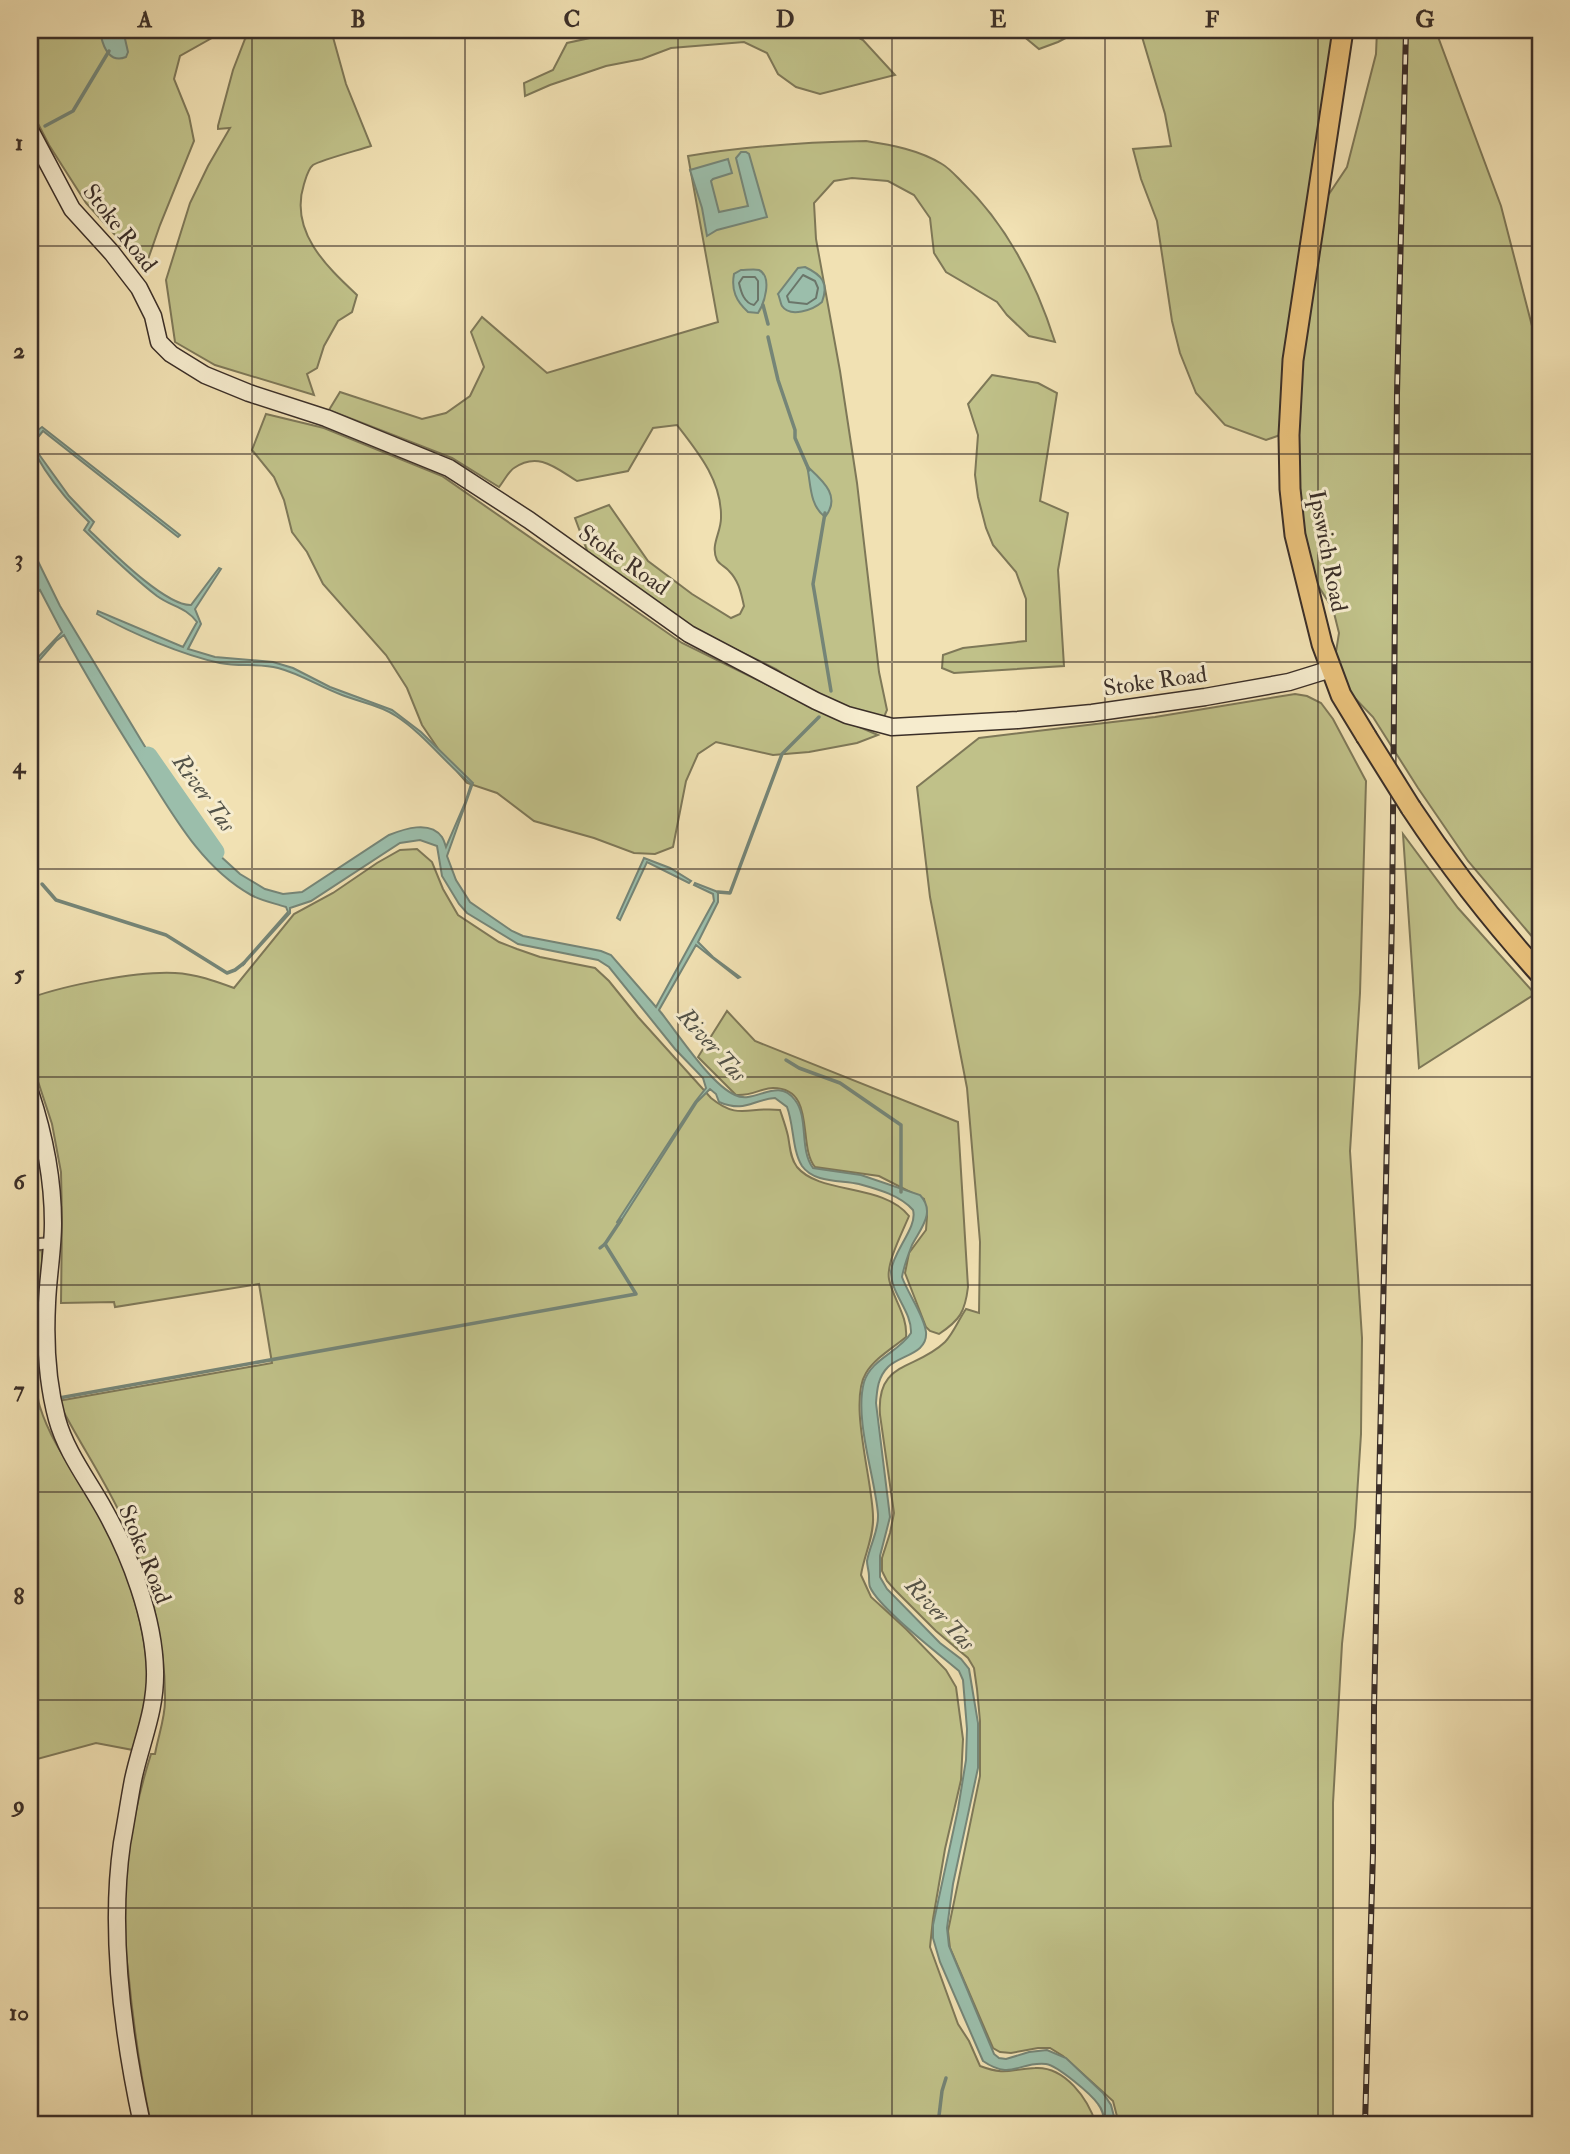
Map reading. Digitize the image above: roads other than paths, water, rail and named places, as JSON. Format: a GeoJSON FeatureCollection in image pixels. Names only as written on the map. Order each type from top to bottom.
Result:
{"type":"FeatureCollection","features":[{"type":"Feature","properties":{"kind":"highway","name":"Ipswich Road"},"geometry":{"type":"LineString","coordinates":[[1343,30],[1293,360],[1289,435],[1290,489],[1295,535],[1313,612],[1342,695],[1411,808],[1462,880],[1540,974]]}},
{"type":"Feature","properties":{"kind":"street","name":"Stoke Road"},"geometry":{"type":"LineString","coordinates":[[30,130],[72,209],[139,288],[153,316],[159,342],[171,354],[205,374],[249,393],[326,418],[449,468],[529,520],[689,634],[847,715],[892,727],[1068,715],[1289,682],[1331,669]]}},
{"type":"Feature","properties":{"kind":"street","name":"Stoke Road"},"geometry":{"type":"LineString","coordinates":[[30,1092],[50,1170],[53,1223],[47,1306],[48,1370],[58,1421],[70,1451],[106,1512],[135,1578],[148,1623],[155,1666],[156,1693],[133,1779],[122,1846],[116,1916],[124,2013],[133,2083],[142,2124]]}},
{"type":"Feature","properties":{"kind":"street"},"geometry":{"type":"LineString","coordinates":[[30,1245],[51,1243]]}},
{"type":"Feature","properties":{"kind":"water"},"geometry":{"type":"Polygon","coordinates":[[[104,30],[123,30],[128,52],[126,57],[116,58],[109,54],[101,36],[104,30]]]}},
{"type":"Feature","properties":{"kind":"water"},"geometry":{"type":"Polygon","coordinates":[[[741,152],[749,154],[767,217],[717,230],[707,236],[702,208],[690,170],[728,159],[732,173],[711,181],[719,212],[748,206],[736,158],[741,152]]]}},
{"type":"Feature","properties":{"kind":"water"},"geometry":{"type":"Polygon","coordinates":[[[805,267],[822,280],[825,290],[822,302],[807,310],[790,312],[782,306],[778,294],[798,268],[805,267]]]}},
{"type":"Feature","properties":{"kind":"water"},"geometry":{"type":"Polygon","coordinates":[[[741,270],[759,270],[766,278],[765,297],[758,313],[748,312],[735,295],[734,274],[741,270]]]}},
{"type":"Feature","properties":{"kind":"water"},"geometry":{"type":"Polygon","coordinates":[[[42,427],[180,535],[178,537],[43,431],[30,447],[33,436],[42,427]]]}},
{"type":"Feature","properties":{"kind":"water"},"geometry":{"type":"Polygon","coordinates":[[[38,453],[69,496],[94,522],[89,530],[138,575],[167,596],[191,605],[219,568],[221,569],[195,609],[201,624],[188,649],[215,657],[273,662],[392,710],[421,732],[473,783],[447,856],[456,880],[470,902],[512,931],[523,936],[611,955],[656,1007],[714,901],[713,894],[694,885],[695,883],[718,892],[718,902],[698,942],[740,977],[696,945],[659,1010],[694,1057],[725,1089],[743,1097],[781,1090],[795,1100],[802,1116],[806,1152],[813,1168],[861,1175],[920,1195],[925,1201],[927,1214],[912,1245],[902,1277],[922,1319],[925,1339],[918,1350],[888,1367],[880,1379],[877,1393],[890,1517],[880,1556],[880,1577],[887,1589],[969,1669],[978,1723],[978,1768],[953,1884],[947,1928],[949,1946],[994,2054],[1006,2059],[1047,2050],[1066,2058],[1103,2093],[1111,2105],[1116,2124],[1105,2124],[1100,2106],[1094,2099],[1074,2081],[1051,2066],[1037,2064],[1009,2070],[993,2067],[983,2061],[940,1962],[933,1938],[933,1925],[966,1760],[967,1729],[963,1680],[959,1671],[885,1607],[870,1587],[867,1561],[878,1514],[862,1413],[864,1382],[868,1374],[911,1333],[891,1271],[912,1224],[913,1210],[902,1200],[881,1190],[820,1178],[807,1171],[796,1153],[787,1107],[775,1098],[742,1106],[728,1105],[719,1102],[710,1089],[697,1102],[619,1224],[617,1222],[706,1088],[703,1078],[675,1049],[609,967],[598,960],[518,944],[467,913],[442,876],[437,846],[420,840],[400,843],[311,901],[290,908],[290,913],[243,965],[288,912],[286,907],[251,895],[234,884],[203,855],[166,804],[64,635],[30,671],[30,666],[62,632],[40,590],[30,597],[36,582],[30,570],[30,545],[60,606],[173,793],[217,853],[240,874],[265,889],[283,894],[302,892],[389,835],[417,827],[437,832],[446,847],[471,784],[416,731],[384,709],[278,668],[227,664],[190,655],[141,636],[97,614],[98,611],[183,647],[197,622],[188,613],[147,588],[84,530],[89,522],[53,482],[36,455],[38,453]]]}},
{"type":"Feature","properties":{"kind":"water"},"geometry":{"type":"Polygon","coordinates":[[[807,466],[824,483],[831,495],[830,509],[825,517],[813,500],[807,466]]]}},
{"type":"Feature","properties":{"kind":"water"},"geometry":{"type":"Polygon","coordinates":[[[644,858],[670,868],[691,881],[689,883],[647,862],[620,920],[617,918],[644,858]]]}},
{"type":"Feature","properties":{"kind":"waterway"},"geometry":{"type":"LineString","coordinates":[[45,126],[73,111],[109,51]]}},
{"type":"Feature","properties":{"kind":"waterway"},"geometry":{"type":"LineString","coordinates":[[763,305],[768,324]]}},
{"type":"Feature","properties":{"kind":"waterway"},"geometry":{"type":"LineString","coordinates":[[768,337],[795,438],[809,470]]}},
{"type":"Feature","properties":{"kind":"waterway"},"geometry":{"type":"LineString","coordinates":[[825,513],[813,584],[831,691]]}},
{"type":"Feature","properties":{"kind":"waterway"},"geometry":{"type":"LineString","coordinates":[[718,892],[730,893],[782,754],[819,717]]}},
{"type":"Feature","properties":{"kind":"waterway","name":"River Tas"},"geometry":{"type":"LineString","coordinates":[[148,756],[215,852]]}},
{"type":"Feature","properties":{"kind":"waterway"},"geometry":{"type":"LineString","coordinates":[[42,884],[56,900],[166,935],[227,973],[244,963]]}},
{"type":"Feature","properties":{"kind":"waterway"},"geometry":{"type":"LineString","coordinates":[[786,1060],[799,1068],[840,1083],[901,1125],[901,1192]]}},
{"type":"Feature","properties":{"kind":"waterway"},"geometry":{"type":"LineString","coordinates":[[600,1248],[621,1220]]}},
{"type":"Feature","properties":{"kind":"waterway"},"geometry":{"type":"LineString","coordinates":[[59,1398],[636,1294],[605,1244]]}},
{"type":"Feature","properties":{"kind":"waterway"},"geometry":{"type":"LineString","coordinates":[[30,1405],[38,1409]]}},
{"type":"Feature","properties":{"kind":"waterway"},"geometry":{"type":"LineString","coordinates":[[938,2124],[946,2078]]}},
{"type":"Feature","properties":{"kind":"railway"},"geometry":{"type":"LineString","coordinates":[[1365,2124],[1392,918],[1397,393],[1406,30]]}}]}
